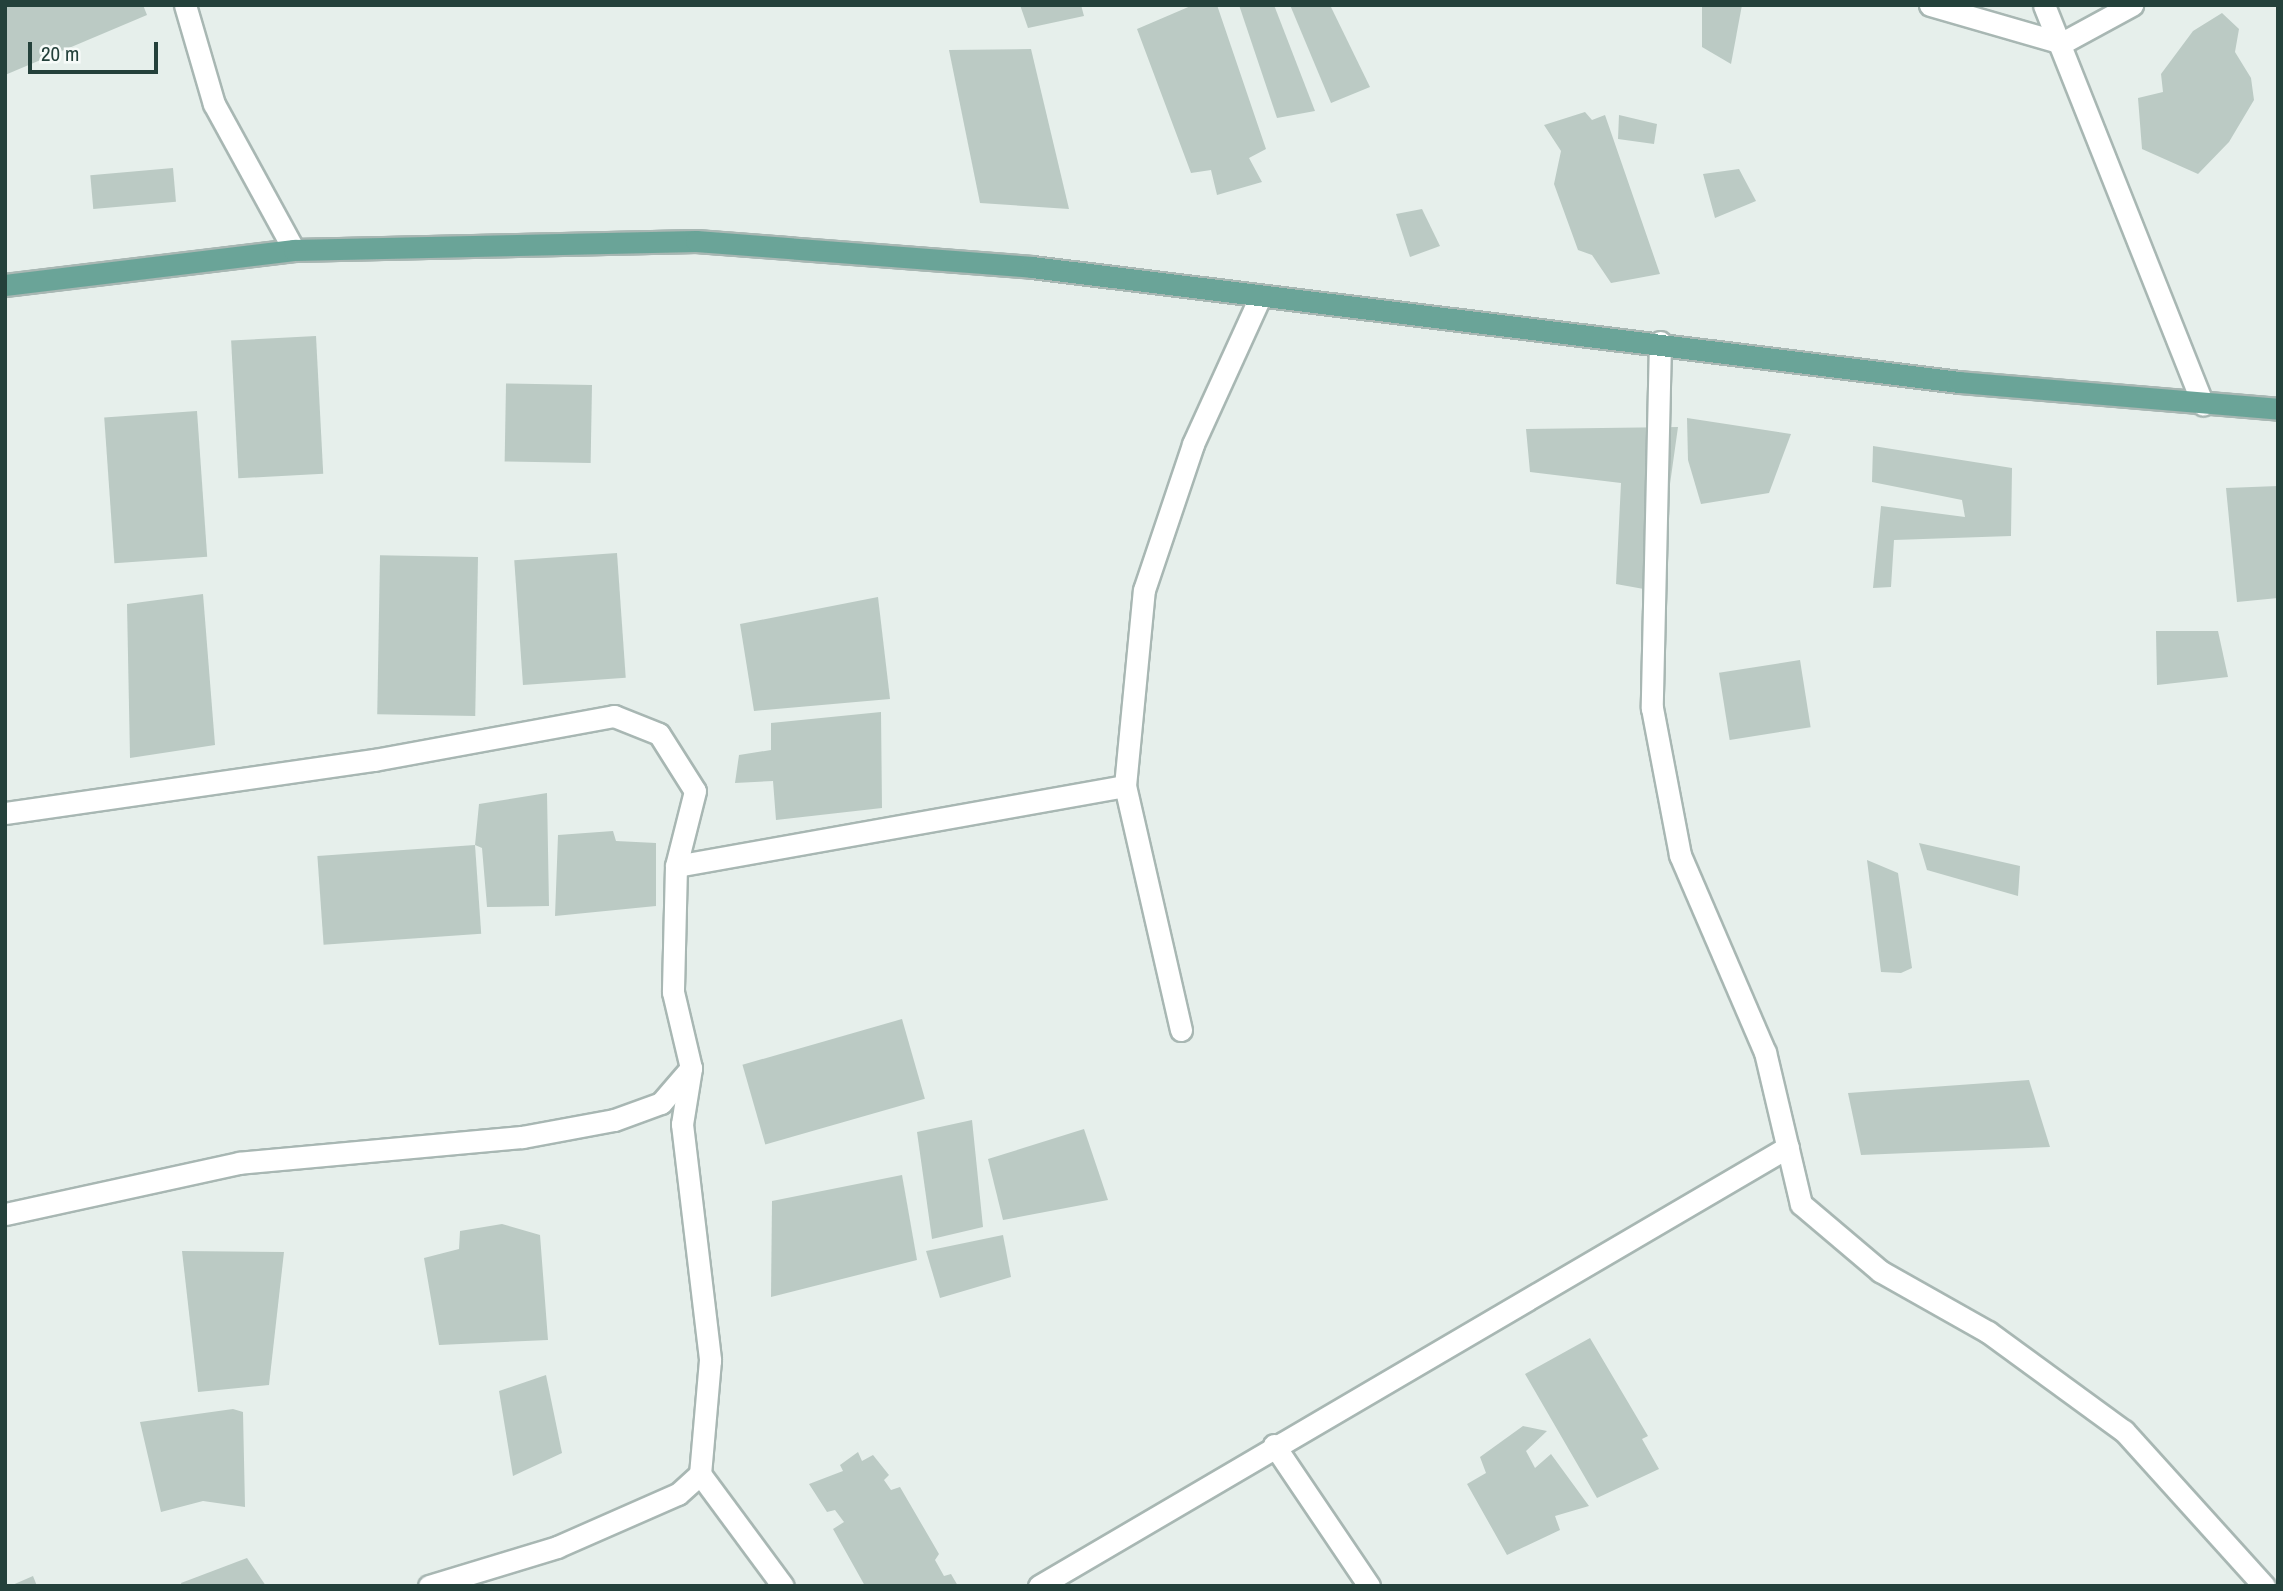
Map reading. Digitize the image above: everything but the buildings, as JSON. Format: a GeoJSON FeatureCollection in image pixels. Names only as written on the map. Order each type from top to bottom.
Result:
{"type":"FeatureCollection","features":[{"type":"Feature","properties":{"kind":"main road"},"geometry":{"type":"LineString","coordinates":[[5,285],[294,250],[696,241],[1032,267],[1260,297],[2203,405],[2278,409]]}},
{"type":"Feature","properties":{"kind":"street"},"geometry":{"type":"LineString","coordinates":[[185,5],[214,104],[294,250]]}},
{"type":"Feature","properties":{"kind":"street"},"geometry":{"type":"LineString","coordinates":[[1930,5],[2062,43],[2132,5]]}},
{"type":"Feature","properties":{"kind":"street"},"geometry":{"type":"LineString","coordinates":[[2044,5],[2062,43],[2203,405]]}},
{"type":"Feature","properties":{"kind":"street"},"geometry":{"type":"LineString","coordinates":[[1181,1030],[1125,786],[1144,590],[1194,443],[1260,297]]}},
{"type":"Feature","properties":{"kind":"street"},"geometry":{"type":"LineString","coordinates":[[1660,342],[1652,708],[1680,855],[1765,1052],[1801,1204],[1880,1271],[1988,1332],[2124,1431],[2264,1586]]}},
{"type":"Feature","properties":{"kind":"street"},"geometry":{"type":"LineString","coordinates":[[5,813],[374,760],[614,716],[659,734],[695,791],[676,866],[673,992],[691,1068],[682,1124],[710,1360],[700,1474],[783,1586]]}},
{"type":"Feature","properties":{"kind":"street"},"geometry":{"type":"LineString","coordinates":[[676,866],[1125,786]]}},
{"type":"Feature","properties":{"kind":"street"},"geometry":{"type":"LineString","coordinates":[[5,1214],[239,1163],[522,1137],[614,1121],[661,1103],[691,1068]]}},
{"type":"Feature","properties":{"kind":"street"},"geometry":{"type":"LineString","coordinates":[[1039,1586],[1274,1445],[1788,1147]]}},
{"type":"Feature","properties":{"kind":"street"},"geometry":{"type":"LineString","coordinates":[[1274,1445],[1369,1586]]}},
{"type":"Feature","properties":{"kind":"street"},"geometry":{"type":"LineString","coordinates":[[429,1586],[557,1547],[678,1494],[700,1474]]}}]}
